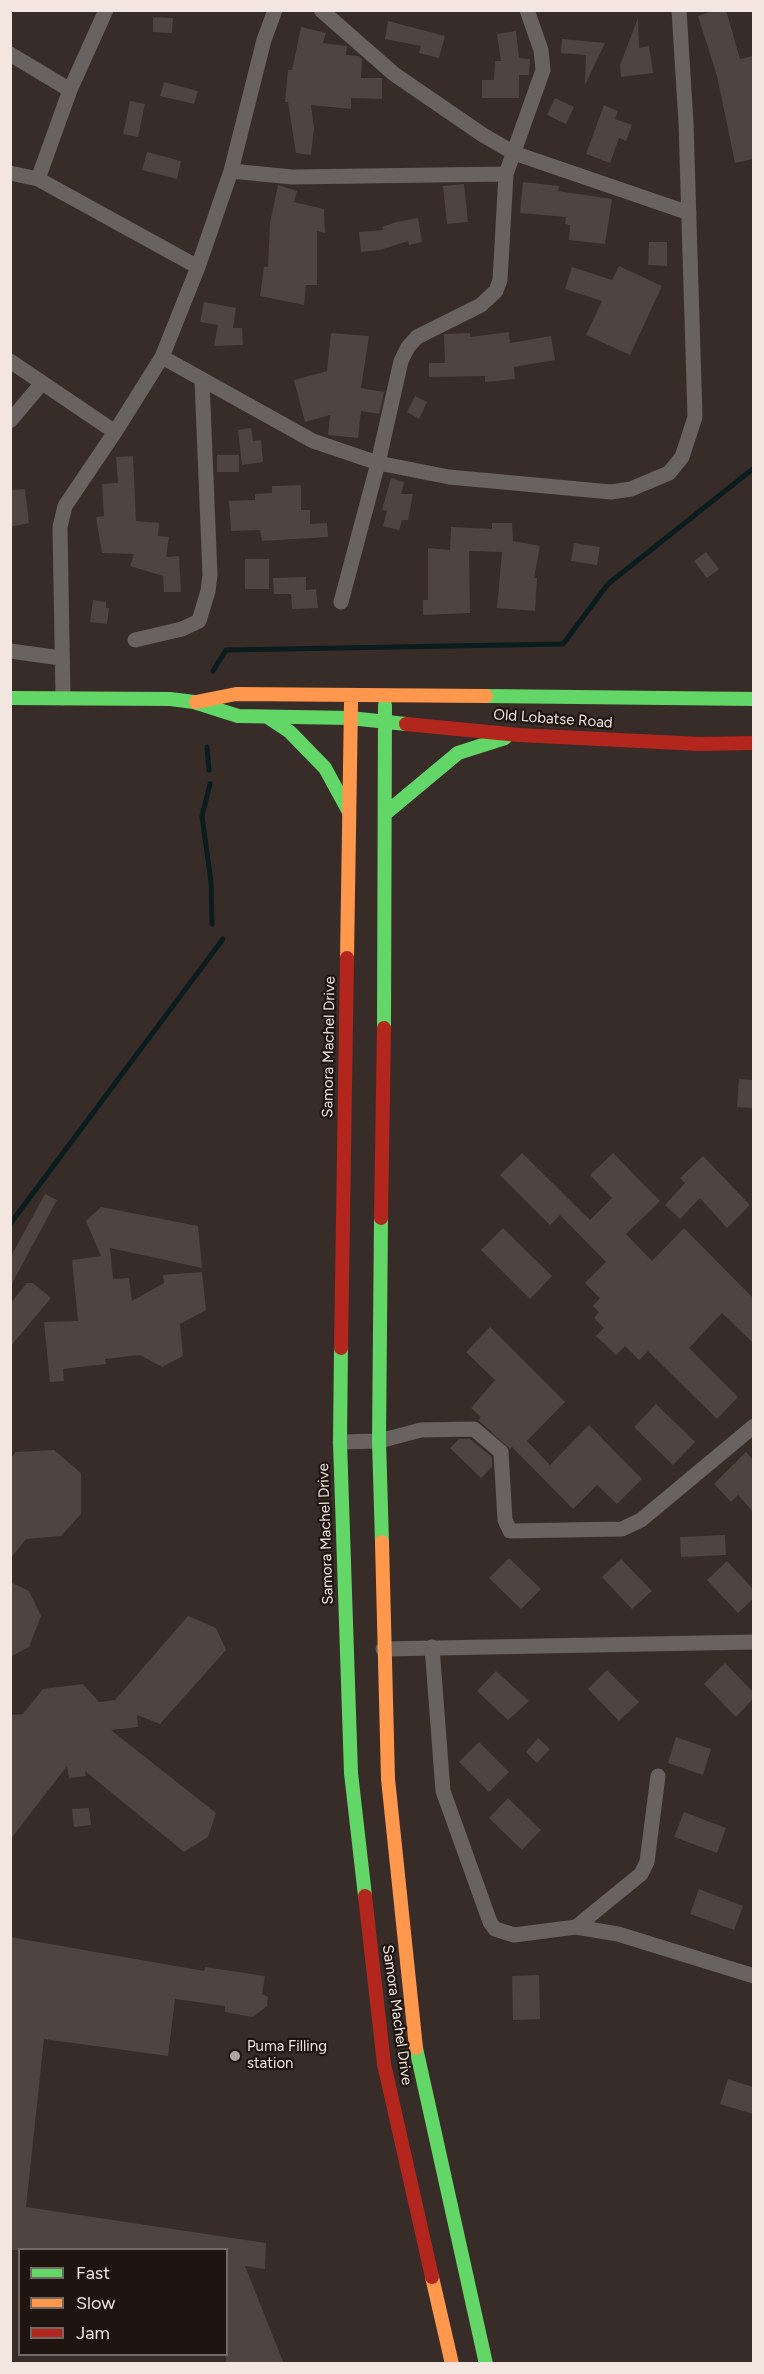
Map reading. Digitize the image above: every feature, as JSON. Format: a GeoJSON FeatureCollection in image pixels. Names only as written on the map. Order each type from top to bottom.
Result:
{"type":"FeatureCollection","features":[{"type":"Feature","properties":{"kind":"main road","name":"Old Lobatse Road"},"geometry":{"type":"LineString","coordinates":[[194,702],[236,694],[753,699]]}},
{"type":"Feature","properties":{"kind":"main road","name":"Samora Machel Drive"},"geometry":{"type":"LineString","coordinates":[[352,694],[340,1442],[351,1773],[384,2064],[452,2364]]}},
{"type":"Feature","properties":{"kind":"main road","name":"Samora Machel Drive"},"geometry":{"type":"LineString","coordinates":[[385,695],[386,813],[379,1441],[388,1779],[417,2055],[486,2364]]}},
{"type":"Feature","properties":{"kind":"main road"},"geometry":{"type":"LineString","coordinates":[[10,698],[170,699],[194,702]]}},
{"type":"Feature","properties":{"kind":"main road","name":"Old Lobatse Road"},"geometry":{"type":"LineString","coordinates":[[194,702],[238,716],[350,718],[519,735],[700,744],[753,743]]}},
{"type":"Feature","properties":{"kind":"main road"},"geometry":{"type":"LineString","coordinates":[[269,718],[309,749],[325,768],[349,812]]}},
{"type":"Feature","properties":{"kind":"main road"},"geometry":{"type":"LineString","coordinates":[[386,813],[438,767],[459,753],[482,743],[519,735]]}},
{"type":"Feature","properties":{"kind":"street"},"geometry":{"type":"LineString","coordinates":[[38,179],[70,90],[106,10]]}},
{"type":"Feature","properties":{"kind":"street"},"geometry":{"type":"LineString","coordinates":[[63,698],[60,527],[65,506],[116,432],[162,357],[198,267],[231,171],[264,40],[275,10]]}},
{"type":"Feature","properties":{"kind":"street"},"geometry":{"type":"LineString","coordinates":[[321,10],[394,74],[466,124],[514,153],[689,213]]}},
{"type":"Feature","properties":{"kind":"street"},"geometry":{"type":"LineString","coordinates":[[341,602],[378,464],[396,375],[408,347],[429,329],[481,305],[496,291],[502,267],[506,174],[543,70],[543,59],[527,10]]}},
{"type":"Feature","properties":{"kind":"street"},"geometry":{"type":"LineString","coordinates":[[162,357],[313,441],[333,450],[378,464],[449,477],[611,492],[631,489],[669,472],[682,457],[695,417],[689,213],[679,10]]}},
{"type":"Feature","properties":{"kind":"street"},"geometry":{"type":"LineString","coordinates":[[10,54],[70,90]]}},
{"type":"Feature","properties":{"kind":"street"},"geometry":{"type":"LineString","coordinates":[[231,171],[292,177],[506,174]]}},
{"type":"Feature","properties":{"kind":"street"},"geometry":{"type":"LineString","coordinates":[[10,173],[38,179],[198,267]]}},
{"type":"Feature","properties":{"kind":"street"},"geometry":{"type":"LineString","coordinates":[[10,361],[116,432]]}},
{"type":"Feature","properties":{"kind":"street"},"geometry":{"type":"LineString","coordinates":[[135,640],[182,629],[199,621],[208,591],[210,575],[202,381]]}},
{"type":"Feature","properties":{"kind":"street"},"geometry":{"type":"LineString","coordinates":[[10,421],[42,383]]}},
{"type":"Feature","properties":{"kind":"street"},"geometry":{"type":"LineString","coordinates":[[10,651],[61,658]]}},
{"type":"Feature","properties":{"kind":"street"},"geometry":{"type":"LineString","coordinates":[[340,1442],[379,1441],[421,1430],[474,1429],[501,1452],[505,1520],[510,1531],[622,1529],[641,1520],[753,1426]]}},
{"type":"Feature","properties":{"kind":"street"},"geometry":{"type":"LineString","coordinates":[[383,1649],[753,1642]]}},
{"type":"Feature","properties":{"kind":"street"},"geometry":{"type":"LineString","coordinates":[[432,1647],[443,1791],[490,1922],[504,1934],[514,1935],[576,1928],[626,1936],[753,1976]]}},
{"type":"Feature","properties":{"kind":"street"},"geometry":{"type":"LineString","coordinates":[[576,1928],[640,1874],[647,1862],[658,1776]]}},
{"type":"Feature","properties":{"kind":"building"},"geometry":{"type":"Polygon","coordinates":[[[715,10],[726,10],[740,59],[753,56],[753,159],[735,163],[717,76],[698,16],[715,10]]]}},
{"type":"Feature","properties":{"kind":"building"},"geometry":{"type":"Polygon","coordinates":[[[153,17],[173,18],[172,33],[153,32],[153,17]]]}},
{"type":"Feature","properties":{"kind":"building"},"geometry":{"type":"Polygon","coordinates":[[[638,18],[639,48],[649,46],[653,73],[621,77],[620,65],[638,18]]]}},
{"type":"Feature","properties":{"kind":"building"},"geometry":{"type":"Polygon","coordinates":[[[388,21],[445,36],[439,58],[419,53],[421,46],[385,39],[388,21]]]}},
{"type":"Feature","properties":{"kind":"building"},"geometry":{"type":"Polygon","coordinates":[[[301,27],[326,33],[323,43],[347,46],[346,55],[359,56],[362,59],[361,78],[382,78],[382,99],[351,98],[351,109],[311,105],[314,128],[311,155],[296,153],[288,102],[285,102],[288,70],[292,70],[301,27]]]}},
{"type":"Feature","properties":{"kind":"building"},"geometry":{"type":"Polygon","coordinates":[[[516,31],[519,58],[530,59],[529,75],[519,75],[519,98],[482,98],[482,80],[494,80],[495,61],[501,61],[497,34],[516,31]]]}},
{"type":"Feature","properties":{"kind":"building"},"geometry":{"type":"Polygon","coordinates":[[[562,39],[605,43],[585,85],[586,55],[561,53],[562,39]]]}},
{"type":"Feature","properties":{"kind":"building"},"geometry":{"type":"Polygon","coordinates":[[[164,82],[198,91],[194,104],[160,96],[164,82]]]}},
{"type":"Feature","properties":{"kind":"building"},"geometry":{"type":"Polygon","coordinates":[[[555,98],[574,107],[566,124],[547,115],[555,98]]]}},
{"type":"Feature","properties":{"kind":"building"},"geometry":{"type":"Polygon","coordinates":[[[130,101],[145,104],[138,137],[123,134],[130,101]]]}},
{"type":"Feature","properties":{"kind":"building"},"geometry":{"type":"Polygon","coordinates":[[[604,105],[618,111],[615,119],[632,125],[626,141],[619,138],[610,163],[586,154],[604,105]]]}},
{"type":"Feature","properties":{"kind":"building"},"geometry":{"type":"Polygon","coordinates":[[[147,152],[181,161],[177,179],[142,170],[147,152]]]}},
{"type":"Feature","properties":{"kind":"building"},"geometry":{"type":"Polygon","coordinates":[[[523,182],[559,186],[558,191],[612,199],[605,244],[569,240],[570,225],[565,224],[566,217],[520,213],[523,182]]]}},
{"type":"Feature","properties":{"kind":"building"},"geometry":{"type":"Polygon","coordinates":[[[464,184],[468,222],[447,224],[443,186],[464,184]]]}},
{"type":"Feature","properties":{"kind":"building"},"geometry":{"type":"Polygon","coordinates":[[[278,185],[297,191],[294,202],[324,209],[325,233],[317,231],[317,285],[306,285],[304,305],[260,296],[264,267],[268,267],[270,223],[278,185]]]}},
{"type":"Feature","properties":{"kind":"building"},"geometry":{"type":"Polygon","coordinates":[[[418,218],[422,242],[409,245],[408,241],[380,250],[361,252],[359,232],[383,230],[382,227],[396,222],[418,218]]]}},
{"type":"Feature","properties":{"kind":"building"},"geometry":{"type":"Polygon","coordinates":[[[649,242],[667,242],[667,266],[648,265],[649,242]]]}},
{"type":"Feature","properties":{"kind":"building"},"geometry":{"type":"Polygon","coordinates":[[[619,266],[662,286],[630,355],[586,335],[602,301],[565,289],[572,267],[612,280],[619,266]]]}},
{"type":"Feature","properties":{"kind":"building"},"geometry":{"type":"Polygon","coordinates":[[[204,302],[236,308],[233,328],[242,328],[243,345],[214,346],[218,325],[200,322],[204,302]]]}},
{"type":"Feature","properties":{"kind":"building"},"geometry":{"type":"Polygon","coordinates":[[[509,332],[510,343],[551,336],[555,360],[514,367],[515,379],[485,382],[485,376],[429,377],[429,363],[445,363],[444,334],[470,333],[470,337],[509,332]]]}},
{"type":"Feature","properties":{"kind":"building"},"geometry":{"type":"Polygon","coordinates":[[[331,333],[369,336],[361,388],[384,392],[379,414],[361,411],[358,438],[328,435],[330,415],[305,422],[294,380],[327,371],[331,333]]]}},
{"type":"Feature","properties":{"kind":"building"},"geometry":{"type":"Polygon","coordinates":[[[415,396],[427,402],[419,419],[407,412],[415,396]]]}},
{"type":"Feature","properties":{"kind":"building"},"geometry":{"type":"Polygon","coordinates":[[[251,428],[253,441],[261,440],[263,462],[242,465],[238,430],[251,428]]]}},
{"type":"Feature","properties":{"kind":"building"},"geometry":{"type":"Polygon","coordinates":[[[217,455],[239,455],[239,472],[217,472],[217,455]]]}},
{"type":"Feature","properties":{"kind":"building"},"geometry":{"type":"Polygon","coordinates":[[[133,456],[136,521],[159,523],[158,536],[169,537],[166,557],[179,556],[181,592],[164,592],[163,576],[130,566],[134,554],[102,553],[96,517],[104,516],[102,484],[118,483],[116,457],[133,456]]]}},
{"type":"Feature","properties":{"kind":"building"},"geometry":{"type":"Polygon","coordinates":[[[391,478],[404,482],[401,494],[413,494],[408,520],[402,520],[399,530],[383,526],[387,511],[382,510],[391,478]]]}},
{"type":"Feature","properties":{"kind":"building"},"geometry":{"type":"Polygon","coordinates":[[[301,485],[301,510],[310,510],[310,524],[327,523],[328,537],[262,541],[260,530],[231,531],[229,501],[255,500],[255,494],[272,493],[272,486],[301,485]]]}},
{"type":"Feature","properties":{"kind":"building"},"geometry":{"type":"Polygon","coordinates":[[[25,489],[29,523],[10,527],[10,490],[25,489]]]}},
{"type":"Feature","properties":{"kind":"building"},"geometry":{"type":"Polygon","coordinates":[[[492,523],[512,523],[513,541],[540,546],[534,578],[537,578],[535,611],[497,608],[502,552],[469,551],[470,613],[423,615],[423,600],[428,600],[428,548],[450,550],[451,527],[492,529],[492,523]]]}},
{"type":"Feature","properties":{"kind":"building"},"geometry":{"type":"Polygon","coordinates":[[[574,543],[600,547],[597,565],[571,561],[574,543]]]}},
{"type":"Feature","properties":{"kind":"building"},"geometry":{"type":"Polygon","coordinates":[[[706,552],[719,569],[707,578],[694,561],[706,552]]]}},
{"type":"Feature","properties":{"kind":"building"},"geometry":{"type":"Polygon","coordinates":[[[245,559],[269,559],[269,589],[245,589],[245,559]]]}},
{"type":"Feature","properties":{"kind":"building"},"geometry":{"type":"Polygon","coordinates":[[[306,577],[306,590],[316,589],[318,608],[292,609],[291,594],[274,594],[273,578],[306,577]]]}},
{"type":"Feature","properties":{"kind":"building"},"geometry":{"type":"Polygon","coordinates":[[[93,600],[106,602],[106,608],[109,608],[107,624],[90,622],[93,600]]]}},
{"type":"Feature","properties":{"kind":"building"},"geometry":{"type":"Polygon","coordinates":[[[739,1079],[753,1080],[753,1108],[737,1107],[739,1079]]]}},
{"type":"Feature","properties":{"kind":"building"},"geometry":{"type":"Polygon","coordinates":[[[522,1153],[590,1220],[612,1198],[590,1175],[613,1153],[660,1201],[626,1234],[652,1261],[684,1228],[753,1298],[753,1343],[722,1313],[689,1348],[738,1397],[717,1419],[648,1351],[639,1360],[625,1346],[616,1355],[596,1336],[604,1328],[594,1318],[599,1312],[593,1306],[600,1298],[585,1283],[606,1262],[560,1215],[550,1225],[500,1175],[522,1153]]]}},
{"type":"Feature","properties":{"kind":"building"},"geometry":{"type":"Polygon","coordinates":[[[703,1156],[750,1205],[727,1228],[700,1198],[680,1219],[665,1205],[685,1183],[680,1178],[703,1156]]]}},
{"type":"Feature","properties":{"kind":"building"},"geometry":{"type":"Polygon","coordinates":[[[45,1194],[57,1200],[10,1287],[10,1258],[45,1194]]]}},
{"type":"Feature","properties":{"kind":"building"},"geometry":{"type":"Polygon","coordinates":[[[101,1207],[198,1226],[202,1268],[110,1248],[113,1279],[129,1278],[132,1301],[164,1283],[163,1275],[202,1272],[206,1310],[180,1324],[183,1356],[162,1367],[140,1355],[105,1359],[106,1364],[63,1369],[64,1381],[50,1382],[44,1322],[78,1321],[72,1260],[101,1256],[86,1221],[101,1207]]]}},
{"type":"Feature","properties":{"kind":"building"},"geometry":{"type":"Polygon","coordinates":[[[503,1228],[552,1276],[530,1299],[481,1250],[503,1228]]]}},
{"type":"Feature","properties":{"kind":"building"},"geometry":{"type":"Polygon","coordinates":[[[27,1283],[33,1283],[51,1298],[10,1347],[10,1304],[27,1283]]]}},
{"type":"Feature","properties":{"kind":"building"},"geometry":{"type":"Polygon","coordinates":[[[490,1327],[565,1402],[527,1441],[550,1465],[589,1425],[642,1479],[617,1504],[597,1485],[573,1509],[512,1447],[510,1449],[478,1420],[481,1417],[471,1408],[495,1380],[466,1352],[490,1327]]]}},
{"type":"Feature","properties":{"kind":"building"},"geometry":{"type":"Polygon","coordinates":[[[656,1404],[695,1442],[673,1465],[634,1427],[656,1404]]]}},
{"type":"Feature","properties":{"kind":"building"},"geometry":{"type":"Polygon","coordinates":[[[459,1439],[470,1439],[492,1457],[492,1467],[481,1478],[450,1448],[459,1439]]]}},
{"type":"Feature","properties":{"kind":"building"},"geometry":{"type":"Polygon","coordinates":[[[54,1450],[81,1473],[81,1514],[61,1536],[26,1539],[10,1559],[10,1459],[16,1452],[54,1450]]]}},
{"type":"Feature","properties":{"kind":"building"},"geometry":{"type":"Polygon","coordinates":[[[746,1452],[753,1460],[753,1512],[738,1495],[731,1502],[714,1484],[746,1452]]]}},
{"type":"Feature","properties":{"kind":"building"},"geometry":{"type":"Polygon","coordinates":[[[725,1535],[726,1555],[681,1557],[680,1537],[725,1535]]]}},
{"type":"Feature","properties":{"kind":"building"},"geometry":{"type":"Polygon","coordinates":[[[509,1558],[541,1589],[521,1609],[489,1578],[509,1558]]]}},
{"type":"Feature","properties":{"kind":"building"},"geometry":{"type":"Polygon","coordinates":[[[621,1559],[652,1591],[632,1609],[602,1577],[621,1559]]]}},
{"type":"Feature","properties":{"kind":"building"},"geometry":{"type":"Polygon","coordinates":[[[727,1561],[753,1589],[753,1599],[738,1613],[707,1580],[727,1561]]]}},
{"type":"Feature","properties":{"kind":"building"},"geometry":{"type":"Polygon","coordinates":[[[10,1582],[29,1591],[41,1616],[29,1647],[10,1657],[10,1582]]]}},
{"type":"Feature","properties":{"kind":"building"},"geometry":{"type":"Polygon","coordinates":[[[188,1616],[216,1628],[226,1650],[160,1724],[137,1715],[138,1727],[111,1730],[216,1813],[208,1837],[184,1852],[85,1771],[86,1776],[69,1778],[67,1766],[10,1840],[10,1715],[23,1714],[43,1689],[83,1684],[99,1702],[115,1700],[188,1616]]]}},
{"type":"Feature","properties":{"kind":"building"},"geometry":{"type":"Polygon","coordinates":[[[725,1663],[753,1692],[753,1699],[736,1717],[704,1684],[725,1663]]]}},
{"type":"Feature","properties":{"kind":"building"},"geometry":{"type":"Polygon","coordinates":[[[607,1670],[639,1702],[619,1721],[588,1689],[607,1670]]]}},
{"type":"Feature","properties":{"kind":"building"},"geometry":{"type":"Polygon","coordinates":[[[496,1671],[529,1701],[508,1720],[477,1691],[496,1671]]]}},
{"type":"Feature","properties":{"kind":"building"},"geometry":{"type":"Polygon","coordinates":[[[676,1737],[711,1749],[703,1775],[668,1763],[676,1737]]]}},
{"type":"Feature","properties":{"kind":"building"},"geometry":{"type":"Polygon","coordinates":[[[538,1738],[550,1749],[537,1763],[526,1752],[538,1738]]]}},
{"type":"Feature","properties":{"kind":"building"},"geometry":{"type":"Polygon","coordinates":[[[479,1742],[509,1772],[489,1792],[459,1762],[479,1742]]]}},
{"type":"Feature","properties":{"kind":"building"},"geometry":{"type":"Polygon","coordinates":[[[508,1798],[541,1830],[522,1850],[489,1818],[508,1798]]]}},
{"type":"Feature","properties":{"kind":"building"},"geometry":{"type":"Polygon","coordinates":[[[89,1808],[91,1825],[74,1827],[72,1809],[89,1808]]]}},
{"type":"Feature","properties":{"kind":"building"},"geometry":{"type":"Polygon","coordinates":[[[684,1812],[726,1828],[717,1853],[674,1837],[684,1812]]]}},
{"type":"Feature","properties":{"kind":"building"},"geometry":{"type":"Polygon","coordinates":[[[699,1889],[743,1906],[734,1930],[690,1914],[699,1889]]]}},
{"type":"Feature","properties":{"kind":"building"},"geometry":{"type":"Polygon","coordinates":[[[10,1937],[204,1971],[205,1967],[265,1976],[262,1994],[268,1997],[267,2006],[253,2017],[225,2012],[225,2006],[175,1999],[168,2056],[44,2039],[26,2207],[266,2243],[265,2269],[245,2266],[284,2364],[226,2364],[226,2356],[228,2356],[228,2248],[18,2248],[18,2250],[10,2250],[10,1937]]]}},
{"type":"Feature","properties":{"kind":"building"},"geometry":{"type":"Polygon","coordinates":[[[539,1975],[540,2019],[513,2020],[512,1976],[539,1975]]]}},
{"type":"Feature","properties":{"kind":"building"},"geometry":{"type":"Polygon","coordinates":[[[728,2079],[753,2087],[753,2114],[720,2104],[728,2079]]]}},
{"type":"Feature","properties":{"kind":"waterway"},"geometry":{"type":"LineString","coordinates":[[213,671],[226,650],[563,644],[608,584],[754,468]]}},
{"type":"Feature","properties":{"kind":"waterway"},"geometry":{"type":"LineString","coordinates":[[207,747],[209,770]]}},
{"type":"Feature","properties":{"kind":"waterway"},"geometry":{"type":"LineString","coordinates":[[210,784],[202,816],[211,882],[212,924]]}},
{"type":"Feature","properties":{"kind":"waterway"},"geometry":{"type":"LineString","coordinates":[[10,1224],[223,939]]}},
{"type":"Feature","properties":{"kind":"traffic: fast"},"geometry":{"type":"LineString","coordinates":[[486,696],[754,699]]}},
{"type":"Feature","properties":{"kind":"traffic: fast"},"geometry":{"type":"LineString","coordinates":[[10,698],[170,699],[194,702],[238,716],[350,718],[406,724]]}},
{"type":"Feature","properties":{"kind":"traffic: fast"},"geometry":{"type":"LineString","coordinates":[[384,1028],[385,705]]}},
{"type":"Feature","properties":{"kind":"traffic: fast"},"geometry":{"type":"LineString","coordinates":[[269,718],[290,732],[325,768],[349,812]]}},
{"type":"Feature","properties":{"kind":"traffic: fast"},"geometry":{"type":"LineString","coordinates":[[386,813],[458,753],[505,738]]}},
{"type":"Feature","properties":{"kind":"traffic: fast"},"geometry":{"type":"LineString","coordinates":[[381,1218],[379,1441],[382,1542]]}},
{"type":"Feature","properties":{"kind":"traffic: fast"},"geometry":{"type":"LineString","coordinates":[[341,1348],[340,1442],[351,1773],[365,1896]]}},
{"type":"Feature","properties":{"kind":"traffic: fast"},"geometry":{"type":"LineString","coordinates":[[416,2048],[486,2364]]}},
{"type":"Feature","properties":{"kind":"traffic: slow"},"geometry":{"type":"LineString","coordinates":[[196,702],[236,694],[486,696]]}},
{"type":"Feature","properties":{"kind":"traffic: slow"},"geometry":{"type":"LineString","coordinates":[[347,958],[351,703]]}},
{"type":"Feature","properties":{"kind":"traffic: slow"},"geometry":{"type":"LineString","coordinates":[[382,1542],[388,1779],[416,2048]]}},
{"type":"Feature","properties":{"kind":"traffic: slow"},"geometry":{"type":"LineString","coordinates":[[432,2277],[452,2364]]}},
{"type":"Feature","properties":{"kind":"traffic: jam"},"geometry":{"type":"LineString","coordinates":[[406,724],[519,735],[700,744],[754,743]]}},
{"type":"Feature","properties":{"kind":"traffic: jam"},"geometry":{"type":"LineString","coordinates":[[341,1348],[347,958]]}},
{"type":"Feature","properties":{"kind":"traffic: jam"},"geometry":{"type":"LineString","coordinates":[[381,1218],[384,1028]]}},
{"type":"Feature","properties":{"kind":"traffic: jam"},"geometry":{"type":"LineString","coordinates":[[365,1896],[384,2064],[432,2277]]}},
{"type":"Feature","properties":{"kind":"place","name":"Puma Filling station"},"geometry":{"type":"Point","coordinates":[235,2056]}}]}
